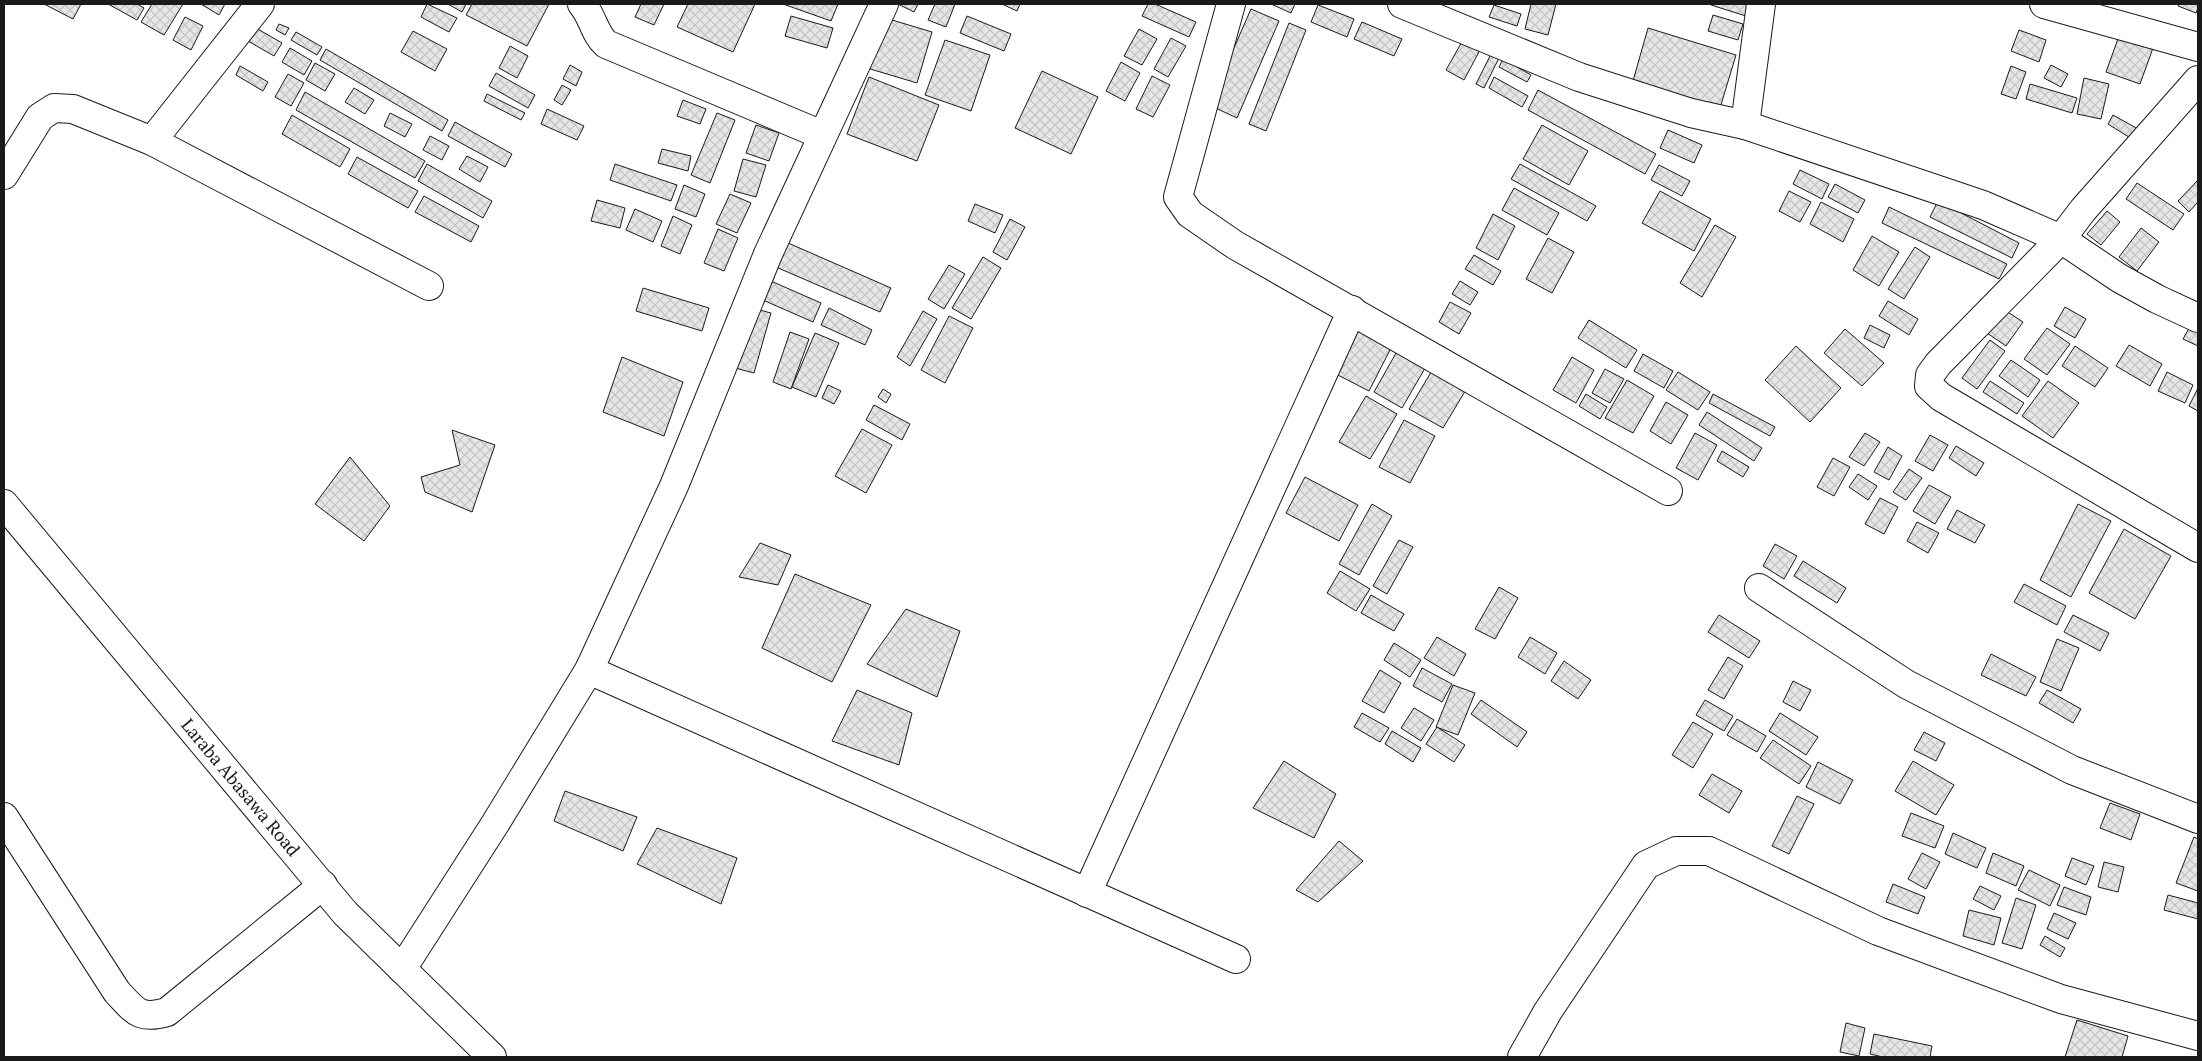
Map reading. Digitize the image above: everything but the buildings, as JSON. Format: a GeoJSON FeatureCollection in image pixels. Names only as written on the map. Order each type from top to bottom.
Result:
{"type":"FeatureCollection","features":[{"type":"Feature","properties":{"kind":"street"},"geometry":{"type":"LineString","coordinates":[[152,141],[260,4]]}},
{"type":"Feature","properties":{"kind":"street"},"geometry":{"type":"LineString","coordinates":[[582,4],[588,11],[598,36],[606,44],[822,135]]}},
{"type":"Feature","properties":{"kind":"street"},"geometry":{"type":"LineString","coordinates":[[402,970],[495,824],[589,670],[674,486],[768,254],[884,4]]}},
{"type":"Feature","properties":{"kind":"street"},"geometry":{"type":"LineString","coordinates":[[1231,4],[1178,197],[1190,214],[1235,244],[1668,491]]}},
{"type":"Feature","properties":{"kind":"street"},"geometry":{"type":"LineString","coordinates":[[1402,4],[1579,77],[1691,113],[1745,125],[1983,205],[2061,239],[2119,278],[2157,299],[2198,318]]}},
{"type":"Feature","properties":{"kind":"street"},"geometry":{"type":"LineString","coordinates":[[1745,125],[1750,73],[1761,4]]}},
{"type":"Feature","properties":{"kind":"street"},"geometry":{"type":"LineString","coordinates":[[2044,4],[2198,47]]}},
{"type":"Feature","properties":{"kind":"street"},"geometry":{"type":"LineString","coordinates":[[2198,80],[2083,210],[2061,239],[1938,364],[1930,375],[1929,386],[1941,397],[2198,548]]}},
{"type":"Feature","properties":{"kind":"street"},"geometry":{"type":"LineString","coordinates":[[4,175],[40,117],[54,108],[74,110],[152,141],[429,286]]}},
{"type":"Feature","properties":{"kind":"street"},"geometry":{"type":"LineString","coordinates":[[1087,893],[1352,310]]}},
{"type":"Feature","properties":{"kind":"street","name":"Laraba Abasawa Road"},"geometry":{"type":"LineString","coordinates":[[4,504],[345,913],[492,1057]]}},
{"type":"Feature","properties":{"kind":"street"},"geometry":{"type":"LineString","coordinates":[[1759,588],[1906,684],[2072,770],[2198,819]]}},
{"type":"Feature","properties":{"kind":"street"},"geometry":{"type":"LineString","coordinates":[[589,670],[1236,959]]}},
{"type":"Feature","properties":{"kind":"street"},"geometry":{"type":"LineString","coordinates":[[4,817],[117,992],[137,1013],[145,1015],[152,1016],[166,1012],[323,885]]}},
{"type":"Feature","properties":{"kind":"street"},"geometry":{"type":"LineString","coordinates":[[1522,1057],[1548,1011],[1646,865],[1676,851],[1709,851],[1878,931],[2061,999],[2198,1036]]}}]}
